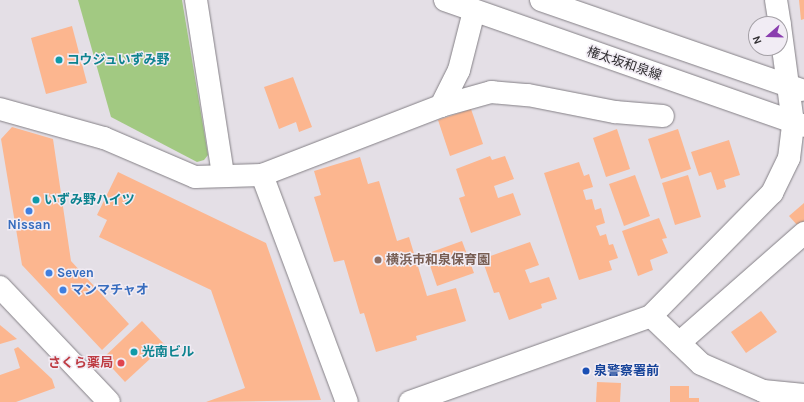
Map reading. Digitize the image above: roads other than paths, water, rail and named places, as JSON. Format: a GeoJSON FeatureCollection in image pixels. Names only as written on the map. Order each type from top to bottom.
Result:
{"type":"FeatureCollection","features":[{"type":"Feature","properties":{"kind":"street"},"geometry":{"type":"LineString","coordinates":[[196,0],[223,175]]}},
{"type":"Feature","properties":{"kind":"street","name":"権太坂和泉線"},"geometry":{"type":"LineString","coordinates":[[445,0],[799,125]]}},
{"type":"Feature","properties":{"kind":"street"},"geometry":{"type":"LineString","coordinates":[[541,0],[570,5],[797,89]]}},
{"type":"Feature","properties":{"kind":"street"},"geometry":{"type":"LineString","coordinates":[[776,0],[779,16]]}},
{"type":"Feature","properties":{"kind":"street"},"geometry":{"type":"LineString","coordinates":[[441,106],[459,70],[474,11]]}},
{"type":"Feature","properties":{"kind":"street"},"geometry":{"type":"LineString","coordinates":[[410,402],[651,316],[772,193],[789,158],[799,125],[797,89],[788,55]]}},
{"type":"Feature","properties":{"kind":"street"},"geometry":{"type":"LineString","coordinates":[[0,109],[104,138],[195,177],[262,175],[441,106],[491,92],[528,95],[615,112],[663,116]]}},
{"type":"Feature","properties":{"kind":"street"},"geometry":{"type":"LineString","coordinates":[[262,175],[347,402]]}},
{"type":"Feature","properties":{"kind":"street"},"geometry":{"type":"LineString","coordinates":[[679,342],[804,233]]}},
{"type":"Feature","properties":{"kind":"street"},"geometry":{"type":"LineString","coordinates":[[0,287],[109,402]]}},
{"type":"Feature","properties":{"kind":"street"},"geometry":{"type":"LineString","coordinates":[[651,316],[701,364],[763,391],[804,395]]}},
{"type":"Feature","properties":{"kind":"place","name":"コウジュいずみ野"},"geometry":{"type":"Point","coordinates":[59,60]}},
{"type":"Feature","properties":{"kind":"place","name":"いずみ野ハイツ"},"geometry":{"type":"Point","coordinates":[36,200]}},
{"type":"Feature","properties":{"kind":"place","name":"Nissan"},"geometry":{"type":"Point","coordinates":[29,211]}},
{"type":"Feature","properties":{"kind":"place","name":"横浜市和泉保育園"},"geometry":{"type":"Point","coordinates":[378,260]}},
{"type":"Feature","properties":{"kind":"place","name":"Seven"},"geometry":{"type":"Point","coordinates":[49,273]}},
{"type":"Feature","properties":{"kind":"place","name":"マンマチャオ"},"geometry":{"type":"Point","coordinates":[63,290]}},
{"type":"Feature","properties":{"kind":"place","name":"光南ビル"},"geometry":{"type":"Point","coordinates":[134,352]}},
{"type":"Feature","properties":{"kind":"place","name":"さくら薬局"},"geometry":{"type":"Point","coordinates":[121,363]}},
{"type":"Feature","properties":{"kind":"place","name":"泉警察署前"},"geometry":{"type":"Point","coordinates":[586,371]}}]}
